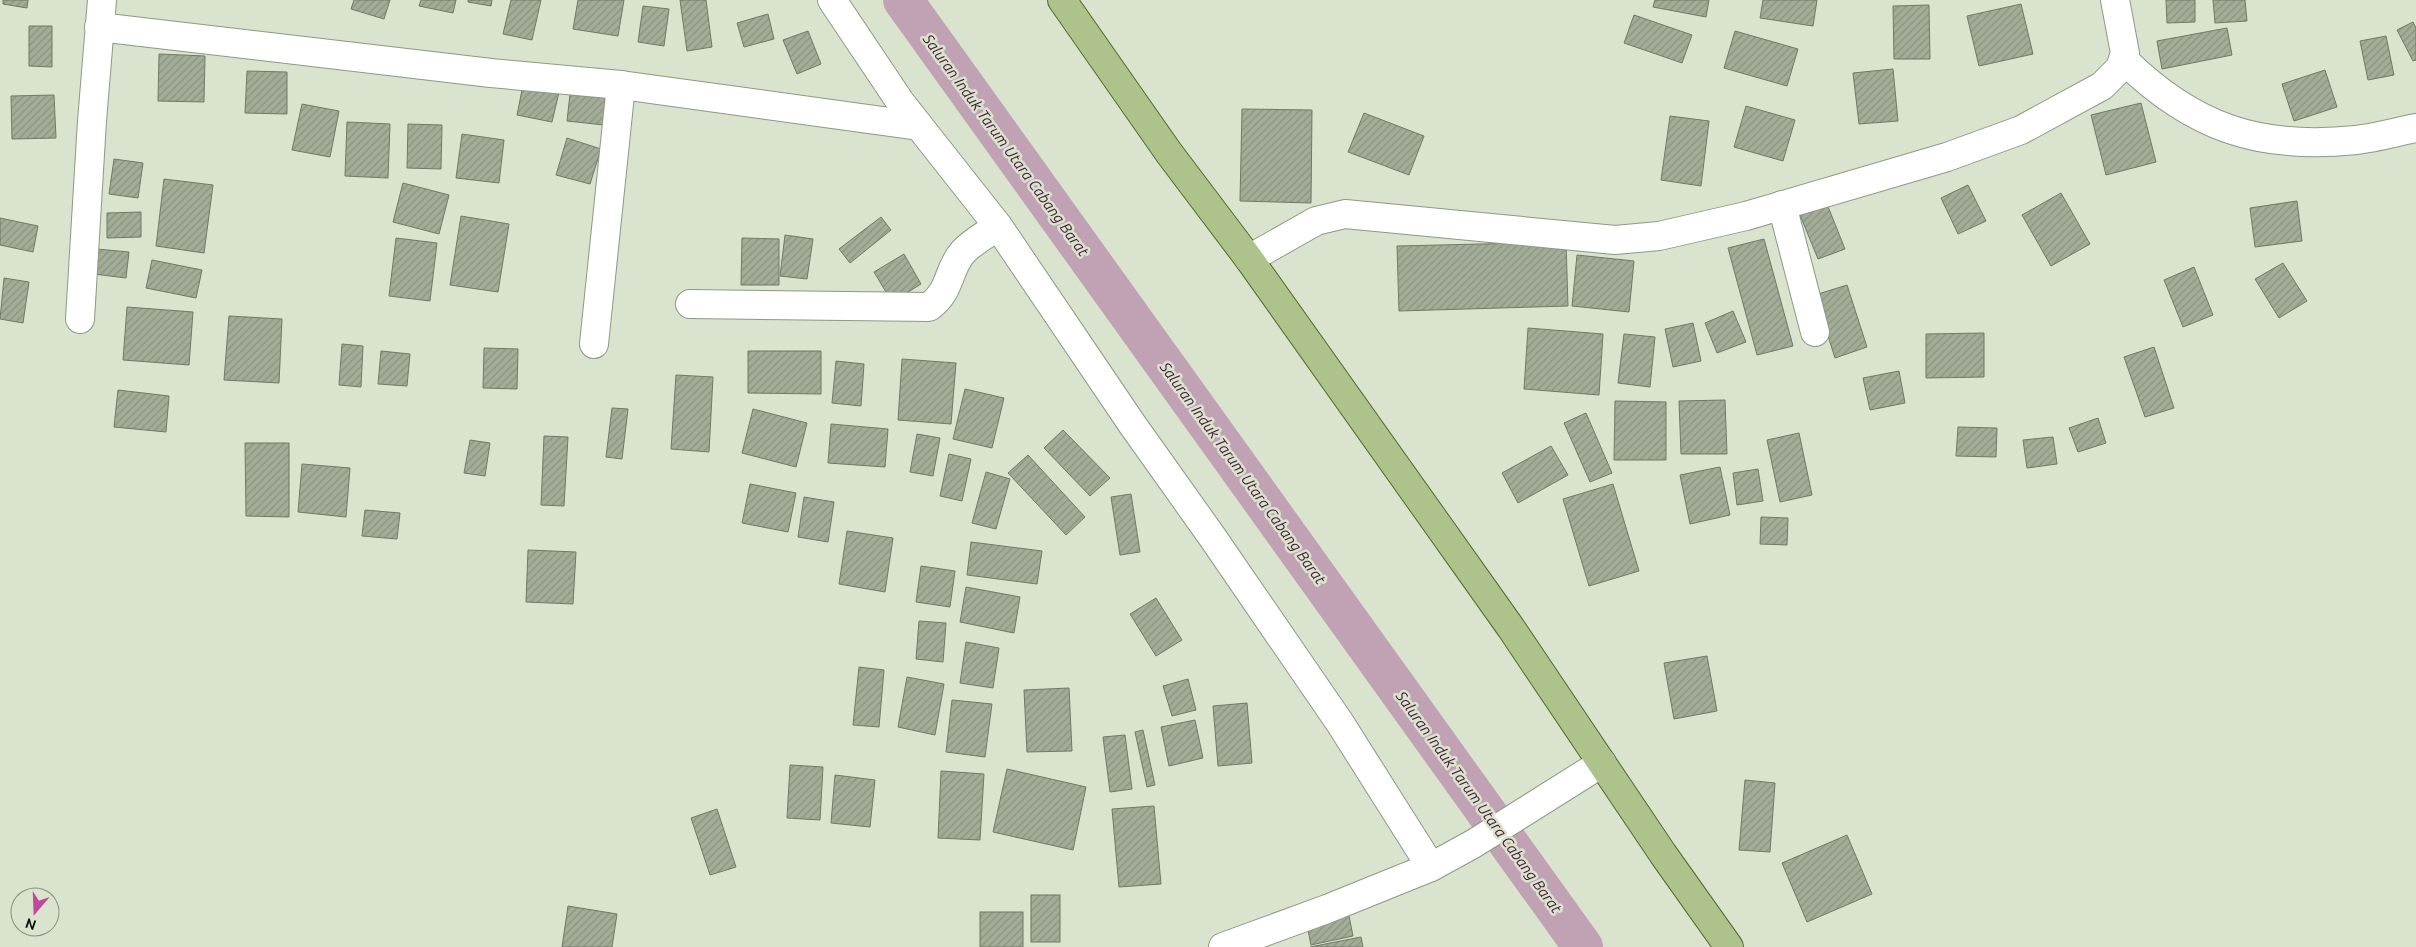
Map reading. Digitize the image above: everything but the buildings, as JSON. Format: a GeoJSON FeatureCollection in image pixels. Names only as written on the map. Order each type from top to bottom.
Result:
{"type":"FeatureCollection","features":[{"type":"Feature","properties":{"kind":"main road"},"geometry":{"type":"LineString","coordinates":[[1062,0],[1169,153],[1249,259],[1511,628],[1729,947]]}},
{"type":"Feature","properties":{"kind":"street"},"geometry":{"type":"LineString","coordinates":[[80,319],[102,0]]}},
{"type":"Feature","properties":{"kind":"street"},"geometry":{"type":"LineString","coordinates":[[832,0],[919,126],[998,226],[1132,424],[1340,723],[1431,866]]}},
{"type":"Feature","properties":{"kind":"street"},"geometry":{"type":"LineString","coordinates":[[1249,259],[1316,221],[1345,214],[1615,240],[1659,236],[1782,205],[1947,157],[2021,130],[2102,86],[2116,74],[2124,60],[2125,53],[2115,0]]}},
{"type":"Feature","properties":{"kind":"street"},"geometry":{"type":"LineString","coordinates":[[99,27],[492,73],[621,84],[919,126]]}},
{"type":"Feature","properties":{"kind":"street"},"geometry":{"type":"LineString","coordinates":[[2124,60],[2149,85],[2182,108],[2214,125],[2262,138],[2304,142],[2356,140],[2416,128]]}},
{"type":"Feature","properties":{"kind":"street"},"geometry":{"type":"LineString","coordinates":[[594,344],[621,84]]}},
{"type":"Feature","properties":{"kind":"street"},"geometry":{"type":"LineString","coordinates":[[1782,205],[1815,332]]}},
{"type":"Feature","properties":{"kind":"street"},"geometry":{"type":"LineString","coordinates":[[690,304],[930,307],[945,293],[957,262],[964,251],[998,226]]}},
{"type":"Feature","properties":{"kind":"street"},"geometry":{"type":"LineString","coordinates":[[1223,947],[1327,909],[1431,866],[1473,844],[1602,763]]}},
{"type":"Feature","properties":{"kind":"waterway","name":"Saluran Induk Tarum Utara Cabang Barat"},"geometry":{"type":"LineString","coordinates":[[903,0],[1583,947]]}}]}
